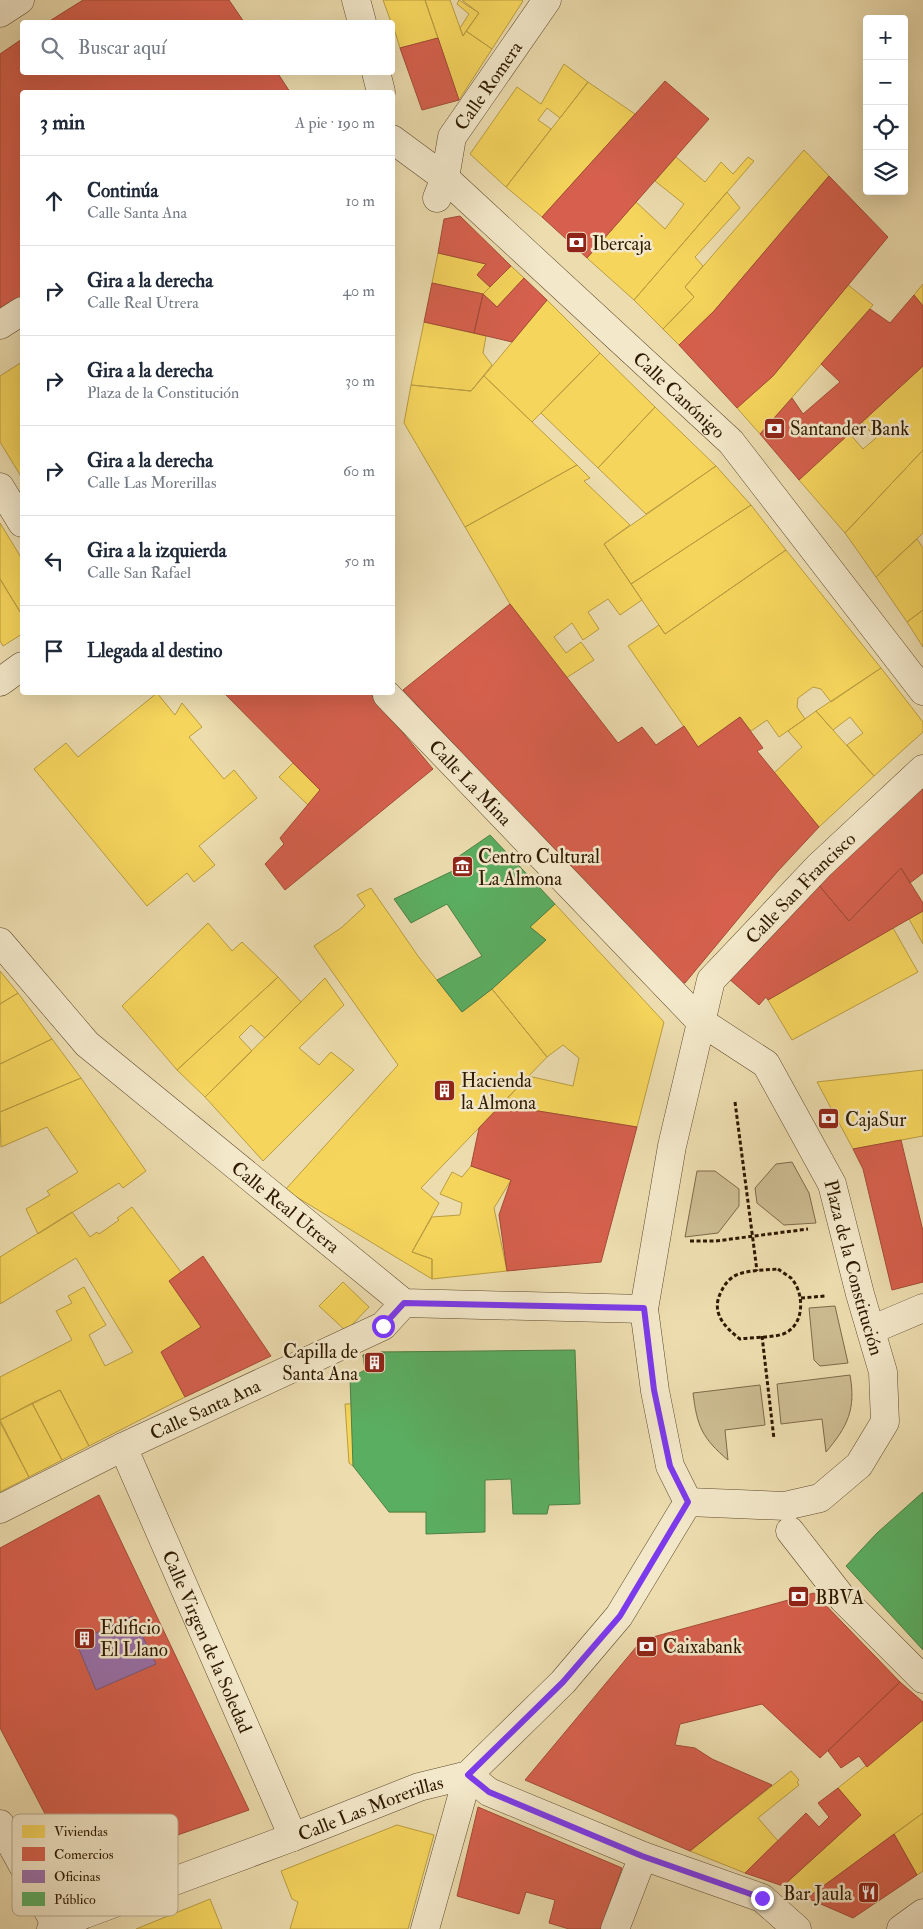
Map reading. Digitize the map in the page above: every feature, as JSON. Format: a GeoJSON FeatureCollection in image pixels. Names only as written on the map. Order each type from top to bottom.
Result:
{"type":"FeatureCollection","features":[{"type":"Feature","properties":{"kind":"street"},"geometry":{"type":"LineString","coordinates":[[0,13],[20,0]]}},
{"type":"Feature","properties":{"kind":"street"},"geometry":{"type":"LineString","coordinates":[[356,0],[361,20]]}},
{"type":"Feature","properties":{"kind":"street","name":"Calle Romera"},"geometry":{"type":"LineString","coordinates":[[441,188],[452,137],[547,0]]}},
{"type":"Feature","properties":{"kind":"street"},"geometry":{"type":"LineString","coordinates":[[377,75],[380,90]]}},
{"type":"Feature","properties":{"kind":"street","name":"Calle Canónigo"},"geometry":{"type":"LineString","coordinates":[[395,140],[441,188],[731,442],[923,691]]}},
{"type":"Feature","properties":{"kind":"street"},"geometry":{"type":"LineString","coordinates":[[0,325],[20,312]]}},
{"type":"Feature","properties":{"kind":"street"},"geometry":{"type":"LineString","coordinates":[[0,487],[20,520]]}},
{"type":"Feature","properties":{"kind":"street"},"geometry":{"type":"LineString","coordinates":[[0,682],[20,667]]}},
{"type":"Feature","properties":{"kind":"street","name":"Calle La Mina"},"geometry":{"type":"LineString","coordinates":[[387,695],[700,1022]]}},
{"type":"Feature","properties":{"kind":"street","name":"Calle San Francisco"},"geometry":{"type":"LineString","coordinates":[[700,1022],[711,980],[819,866],[923,769]]}},
{"type":"Feature","properties":{"kind":"street","name":"Calle Real Utrera"},"geometry":{"type":"LineString","coordinates":[[0,942],[87,1044],[404,1303]]}},
{"type":"Feature","properties":{"kind":"street"},"geometry":{"type":"LineString","coordinates":[[688,1502],[670,1466],[654,1390],[644,1308],[672,1146],[700,1022]]}},
{"type":"Feature","properties":{"kind":"street","name":"Plaza de la Constitución"},"geometry":{"type":"LineString","coordinates":[[688,1502],[785,1506],[820,1498],[859,1465],[885,1422],[883,1372],[832,1184],[766,1064],[700,1022]]}},
{"type":"Feature","properties":{"kind":"street"},"geometry":{"type":"LineString","coordinates":[[404,1303],[644,1308]]}},
{"type":"Feature","properties":{"kind":"street","name":"Calle Santa Ana"},"geometry":{"type":"LineString","coordinates":[[0,1509],[122,1446],[383,1326],[404,1303]]}},
{"type":"Feature","properties":{"kind":"street"},"geometry":{"type":"LineString","coordinates":[[871,1330],[923,1308]]}},
{"type":"Feature","properties":{"kind":"street","name":"Calle Virgen de la Soledad"},"geometry":{"type":"LineString","coordinates":[[122,1446],[293,1837]]}},
{"type":"Feature","properties":{"kind":"street","name":"Calle Las Morerillas"},"geometry":{"type":"LineString","coordinates":[[178,1881],[419,1787],[468,1775],[563,1682],[620,1616],[688,1502]]}},
{"type":"Feature","properties":{"kind":"street"},"geometry":{"type":"LineString","coordinates":[[790,1531],[843,1599],[923,1679]]}},
{"type":"Feature","properties":{"kind":"street"},"geometry":{"type":"LineString","coordinates":[[425,1929],[468,1775],[489,1792],[642,1856],[762,1898],[797,1929]]}},
{"type":"Feature","properties":{"kind":"street"},"geometry":{"type":"LineString","coordinates":[[0,1824],[12,1847]]}},
{"type":"Feature","properties":{"kind":"street"},"geometry":{"type":"LineString","coordinates":[[615,1929],[642,1856]]}},
{"type":"Feature","properties":{"kind":"street"},"geometry":{"type":"LineString","coordinates":[[900,1929],[923,1913]]}},
{"type":"Feature","properties":{"kind":"street"},"geometry":{"type":"LineString","coordinates":[[49,1916],[55,1928]]}},
{"type":"Feature","properties":{"kind":"street","name":"Calle Las Morerillas"},"geometry":{"type":"LineString","coordinates":[[55,1928],[86,1916]]}},
{"type":"Feature","properties":{"kind":"path"},"geometry":{"type":"LineString","coordinates":[[735,1102],[758,1271]]}},
{"type":"Feature","properties":{"kind":"path"},"geometry":{"type":"LineString","coordinates":[[681,1241],[716,1241],[812,1228]]}},
{"type":"Feature","properties":{"kind":"path"},"geometry":{"type":"LineString","coordinates":[[778,1269],[792,1279],[801,1298],[800,1313],[795,1326],[783,1334],[740,1338],[726,1329],[718,1314],[718,1296],[725,1283],[737,1274],[758,1271],[778,1269]]}},
{"type":"Feature","properties":{"kind":"path"},"geometry":{"type":"LineString","coordinates":[[762,1336],[774,1439]]}},
{"type":"Feature","properties":{"kind":"shaded area"},"geometry":{"type":"Polygon","coordinates":[[[792,1162],[809,1193],[816,1223],[784,1225],[757,1203],[755,1188],[776,1164],[792,1162]]]}},
{"type":"Feature","properties":{"kind":"shaded area"},"geometry":{"type":"Polygon","coordinates":[[[697,1171],[715,1171],[739,1189],[739,1206],[718,1233],[685,1237],[697,1171]]]}},
{"type":"Feature","properties":{"kind":"shaded area"},"geometry":{"type":"Polygon","coordinates":[[[835,1306],[848,1363],[820,1366],[814,1360],[809,1308],[835,1306]]]}},
{"type":"Feature","properties":{"kind":"shaded area"},"geometry":{"type":"Polygon","coordinates":[[[850,1375],[852,1387],[851,1407],[840,1434],[826,1452],[822,1419],[781,1424],[777,1384],[850,1375]]]}},
{"type":"Feature","properties":{"kind":"shaded area"},"geometry":{"type":"Polygon","coordinates":[[[760,1385],[765,1425],[725,1430],[728,1460],[712,1445],[702,1431],[696,1414],[693,1393],[760,1385]]]}},
{"type":"Feature","properties":{"kind":"building: Viviendas"},"geometry":{"type":"Polygon","coordinates":[[[383,0],[425,0],[438,38],[400,48],[395,32],[395,20],[390,20],[383,0]]]}},
{"type":"Feature","properties":{"kind":"building: Viviendas"},"geometry":{"type":"Polygon","coordinates":[[[425,0],[450,0],[463,36],[466,31],[492,49],[459,100],[425,0]]]}},
{"type":"Feature","properties":{"kind":"building: Viviendas"},"geometry":{"type":"Polygon","coordinates":[[[459,0],[479,13],[463,36],[460,28],[469,14],[457,4],[459,0]]]}},
{"type":"Feature","properties":{"kind":"building: Viviendas"},"geometry":{"type":"Polygon","coordinates":[[[462,0],[523,1],[492,49],[466,31],[479,13],[462,0]]]}},
{"type":"Feature","properties":{"kind":"building: Viviendas"},"geometry":{"type":"Polygon","coordinates":[[[564,64],[588,82],[560,118],[547,108],[538,120],[551,129],[506,187],[470,154],[517,87],[541,104],[564,64]]]}},
{"type":"Feature","properties":{"kind":"building: Viviendas"},"geometry":{"type":"Polygon","coordinates":[[[588,82],[635,114],[542,217],[506,187],[588,82]]]}},
{"type":"Feature","properties":{"kind":"building: Viviendas"},"geometry":{"type":"Polygon","coordinates":[[[804,150],[829,176],[714,311],[679,345],[663,329],[694,297],[685,287],[804,150]]]}},
{"type":"Feature","properties":{"kind":"building: Viviendas"},"geometry":{"type":"Polygon","coordinates":[[[676,157],[705,182],[721,162],[733,174],[748,157],[754,161],[634,300],[587,258],[636,202],[665,229],[684,204],[655,181],[676,157]]]}},
{"type":"Feature","properties":{"kind":"building: Viviendas"},"geometry":{"type":"Polygon","coordinates":[[[727,192],[740,208],[695,257],[703,266],[685,287],[694,297],[663,329],[634,300],[727,192]]]}},
{"type":"Feature","properties":{"kind":"building: Viviendas"},"geometry":{"type":"Polygon","coordinates":[[[438,253],[486,264],[477,275],[490,287],[483,294],[432,283],[438,253]]]}},
{"type":"Feature","properties":{"kind":"building: Viviendas"},"geometry":{"type":"Polygon","coordinates":[[[511,266],[524,278],[497,307],[483,294],[511,266]]]}},
{"type":"Feature","properties":{"kind":"building: Viviendas"},"geometry":{"type":"Polygon","coordinates":[[[923,284],[923,306],[914,295],[923,284]]]}},
{"type":"Feature","properties":{"kind":"building: Viviendas"},"geometry":{"type":"Polygon","coordinates":[[[848,285],[873,305],[760,434],[737,408],[773,376],[848,285]]]}},
{"type":"Feature","properties":{"kind":"building: Viviendas"},"geometry":{"type":"Polygon","coordinates":[[[547,300],[600,353],[532,422],[484,376],[547,300]]]}},
{"type":"Feature","properties":{"kind":"building: Viviendas"},"geometry":{"type":"Polygon","coordinates":[[[424,322],[486,336],[483,353],[492,365],[471,391],[411,385],[424,322]]]}},
{"type":"Feature","properties":{"kind":"building: Viviendas"},"geometry":{"type":"Polygon","coordinates":[[[600,353],[655,407],[598,468],[541,413],[600,353]]]}},
{"type":"Feature","properties":{"kind":"building: Viviendas"},"geometry":{"type":"Polygon","coordinates":[[[20,363],[20,475],[0,442],[0,376],[20,363]]]}},
{"type":"Feature","properties":{"kind":"building: Viviendas"},"geometry":{"type":"Polygon","coordinates":[[[923,366],[923,450],[845,533],[799,480],[849,433],[863,449],[876,438],[862,422],[923,366]]]}},
{"type":"Feature","properties":{"kind":"building: Viviendas"},"geometry":{"type":"Polygon","coordinates":[[[484,376],[577,465],[465,527],[404,423],[411,385],[471,391],[484,376]]]}},
{"type":"Feature","properties":{"kind":"building: Viviendas"},"geometry":{"type":"Polygon","coordinates":[[[655,407],[716,466],[646,514],[598,468],[655,407]]]}},
{"type":"Feature","properties":{"kind":"building: Viviendas"},"geometry":{"type":"Polygon","coordinates":[[[923,450],[923,533],[876,577],[845,533],[923,450]]]}},
{"type":"Feature","properties":{"kind":"building: Viviendas"},"geometry":{"type":"Polygon","coordinates":[[[577,465],[590,478],[584,481],[630,525],[604,544],[642,600],[620,615],[608,599],[588,612],[599,629],[583,640],[572,623],[554,637],[566,653],[581,642],[594,660],[566,678],[510,604],[465,527],[577,465]]]}},
{"type":"Feature","properties":{"kind":"building: Viviendas"},"geometry":{"type":"Polygon","coordinates":[[[716,466],[751,505],[631,584],[604,544],[716,466]]]}},
{"type":"Feature","properties":{"kind":"building: Viviendas"},"geometry":{"type":"Polygon","coordinates":[[[751,505],[786,550],[665,634],[631,584],[751,505]]]}},
{"type":"Feature","properties":{"kind":"building: Viviendas"},"geometry":{"type":"Polygon","coordinates":[[[0,523],[20,556],[20,612],[0,579],[0,523]]]}},
{"type":"Feature","properties":{"kind":"building: Viviendas"},"geometry":{"type":"Polygon","coordinates":[[[917,539],[923,548],[923,610],[907,622],[876,577],[917,539]]]}},
{"type":"Feature","properties":{"kind":"building: Viviendas"},"geometry":{"type":"Polygon","coordinates":[[[786,550],[881,668],[831,702],[821,689],[813,687],[798,698],[797,707],[805,719],[779,737],[767,720],[751,731],[740,717],[698,747],[628,646],[659,625],[665,634],[786,550]]]}},
{"type":"Feature","properties":{"kind":"building: Viviendas"},"geometry":{"type":"Polygon","coordinates":[[[0,579],[20,612],[20,635],[3,646],[0,641],[0,579]]]}},
{"type":"Feature","properties":{"kind":"building: Viviendas"},"geometry":{"type":"Polygon","coordinates":[[[923,610],[923,647],[907,622],[923,610]]]}},
{"type":"Feature","properties":{"kind":"building: Viviendas"},"geometry":{"type":"Polygon","coordinates":[[[881,668],[923,722],[923,732],[874,776],[847,745],[863,733],[850,717],[833,730],[816,711],[881,668]]]}},
{"type":"Feature","properties":{"kind":"building: Viviendas"},"geometry":{"type":"Polygon","coordinates":[[[155,695],[159,695],[175,715],[182,703],[202,727],[189,737],[224,779],[234,770],[257,798],[199,846],[215,865],[194,882],[187,873],[147,906],[34,769],[66,743],[78,757],[155,695]]]}},
{"type":"Feature","properties":{"kind":"building: Viviendas"},"geometry":{"type":"Polygon","coordinates":[[[816,711],[874,776],[819,827],[774,773],[802,747],[788,731],[816,711]]]}},
{"type":"Feature","properties":{"kind":"building: Viviendas"},"geometry":{"type":"Polygon","coordinates":[[[293,763],[320,790],[308,805],[279,777],[293,763]]]}},
{"type":"Feature","properties":{"kind":"building: Viviendas","name":"Hacienda la Almona"},"geometry":{"type":"Polygon","coordinates":[[[371,888],[418,956],[462,1012],[492,989],[547,1057],[421,1188],[439,1203],[412,1252],[432,1259],[432,1279],[285,1190],[398,1065],[314,946],[341,928],[365,906],[357,895],[371,888]]]}},
{"type":"Feature","properties":{"kind":"building: Viviendas"},"geometry":{"type":"Polygon","coordinates":[[[555,904],[664,1022],[637,1127],[501,1105],[528,1076],[573,1086],[579,1058],[563,1045],[547,1057],[492,989],[546,940],[530,927],[555,904]]]}},
{"type":"Feature","properties":{"kind":"building: Viviendas"},"geometry":{"type":"Polygon","coordinates":[[[923,911],[923,944],[909,919],[923,911]]]}},
{"type":"Feature","properties":{"kind":"building: Viviendas"},"geometry":{"type":"Polygon","coordinates":[[[208,923],[232,951],[242,942],[278,977],[177,1070],[122,1006],[208,923]]]}},
{"type":"Feature","properties":{"kind":"building: Viviendas"},"geometry":{"type":"Polygon","coordinates":[[[893,928],[918,972],[792,1040],[768,1000],[893,928]]]}},
{"type":"Feature","properties":{"kind":"building: Viviendas"},"geometry":{"type":"Polygon","coordinates":[[[0,971],[18,993],[0,1004],[0,971]]]}},
{"type":"Feature","properties":{"kind":"building: Viviendas"},"geometry":{"type":"Polygon","coordinates":[[[278,977],[301,1002],[265,1038],[251,1025],[239,1037],[252,1051],[205,1097],[177,1070],[278,977]]]}},
{"type":"Feature","properties":{"kind":"building: Viviendas"},"geometry":{"type":"Polygon","coordinates":[[[325,978],[344,1005],[299,1048],[319,1065],[331,1052],[354,1070],[263,1161],[205,1097],[325,978]]]}},
{"type":"Feature","properties":{"kind":"building: Viviendas"},"geometry":{"type":"Polygon","coordinates":[[[18,993],[52,1039],[0,1064],[0,1004],[18,993]]]}},
{"type":"Feature","properties":{"kind":"building: Viviendas"},"geometry":{"type":"Polygon","coordinates":[[[52,1039],[81,1078],[0,1112],[0,1064],[52,1039]]]}},
{"type":"Feature","properties":{"kind":"building: Viviendas"},"geometry":{"type":"Polygon","coordinates":[[[923,1070],[923,1136],[853,1149],[817,1082],[923,1070]]]}},
{"type":"Feature","properties":{"kind":"building: Viviendas"},"geometry":{"type":"Polygon","coordinates":[[[81,1078],[146,1171],[123,1188],[119,1183],[38,1234],[26,1209],[50,1195],[47,1191],[78,1172],[47,1127],[1,1147],[0,1112],[81,1078]]]}},
{"type":"Feature","properties":{"kind":"building: Viviendas"},"geometry":{"type":"Polygon","coordinates":[[[471,1166],[511,1180],[494,1208],[507,1271],[432,1279],[432,1259],[412,1252],[432,1217],[460,1215],[462,1203],[440,1194],[452,1172],[462,1177],[471,1166]]]}},
{"type":"Feature","properties":{"kind":"building: Viviendas"},"geometry":{"type":"Polygon","coordinates":[[[132,1207],[181,1272],[169,1281],[201,1327],[161,1352],[185,1397],[89,1446],[60,1390],[0,1420],[0,1377],[72,1340],[56,1311],[72,1303],[68,1296],[84,1287],[106,1325],[89,1335],[105,1366],[133,1352],[76,1258],[0,1304],[0,1257],[72,1212],[90,1237],[97,1232],[99,1234],[119,1220],[117,1218],[132,1207]]]}},
{"type":"Feature","properties":{"kind":"building: Viviendas"},"geometry":{"type":"Polygon","coordinates":[[[343,1282],[369,1307],[346,1331],[319,1306],[343,1282]]]}},
{"type":"Feature","properties":{"kind":"building: Viviendas"},"geometry":{"type":"Polygon","coordinates":[[[383,1352],[442,1352],[443,1402],[577,1400],[579,1460],[443,1461],[443,1512],[389,1512],[387,1464],[353,1466],[349,1463],[345,1404],[383,1403],[383,1352]]]}},
{"type":"Feature","properties":{"kind":"building: Viviendas"},"geometry":{"type":"Polygon","coordinates":[[[60,1390],[89,1446],[62,1460],[32,1403],[60,1390]]]}},
{"type":"Feature","properties":{"kind":"building: Viviendas"},"geometry":{"type":"Polygon","coordinates":[[[32,1403],[62,1460],[29,1477],[0,1420],[32,1403]]]}},
{"type":"Feature","properties":{"kind":"building: Viviendas"},"geometry":{"type":"Polygon","coordinates":[[[0,1422],[29,1477],[0,1492],[0,1422]]]}},
{"type":"Feature","properties":{"kind":"building: Viviendas"},"geometry":{"type":"Polygon","coordinates":[[[923,1720],[923,1813],[807,1898],[783,1886],[861,1815],[838,1788],[923,1720]]]}},
{"type":"Feature","properties":{"kind":"building: Viviendas"},"geometry":{"type":"Polygon","coordinates":[[[791,1771],[799,1780],[797,1782],[799,1785],[758,1818],[778,1841],[745,1873],[690,1851],[791,1771]]]}},
{"type":"Feature","properties":{"kind":"building: Viviendas"},"geometry":{"type":"Polygon","coordinates":[[[923,1813],[923,1871],[917,1875],[894,1834],[923,1813]]]}},
{"type":"Feature","properties":{"kind":"building: Viviendas"},"geometry":{"type":"Polygon","coordinates":[[[397,1825],[434,1835],[408,1929],[290,1929],[298,1902],[292,1899],[281,1871],[397,1825]]]}},
{"type":"Feature","properties":{"kind":"building: Viviendas"},"geometry":{"type":"Polygon","coordinates":[[[210,1899],[222,1929],[136,1929],[168,1916],[178,1916],[178,1912],[210,1899]]]}},
{"type":"Feature","properties":{"kind":"building: Comercios"},"geometry":{"type":"Polygon","coordinates":[[[83,0],[229,0],[243,20],[51,20],[83,0]]]}},
{"type":"Feature","properties":{"kind":"building: Comercios"},"geometry":{"type":"Polygon","coordinates":[[[438,38],[459,100],[422,110],[400,48],[438,38]]]}},
{"type":"Feature","properties":{"kind":"building: Comercios"},"geometry":{"type":"Polygon","coordinates":[[[20,40],[20,75],[279,75],[289,90],[20,90],[20,298],[0,311],[0,54],[20,40]]]}},
{"type":"Feature","properties":{"kind":"building: Comercios"},"geometry":{"type":"Polygon","coordinates":[[[665,81],[709,119],[587,258],[542,217],[665,81]]]}},
{"type":"Feature","properties":{"kind":"building: Comercios"},"geometry":{"type":"Polygon","coordinates":[[[829,176],[888,237],[773,376],[737,408],[679,345],[714,311],[829,176]]]}},
{"type":"Feature","properties":{"kind":"building: Comercios"},"geometry":{"type":"Polygon","coordinates":[[[460,216],[511,266],[490,287],[477,275],[486,264],[438,253],[444,219],[460,216]]]}},
{"type":"Feature","properties":{"kind":"building: Comercios"},"geometry":{"type":"Polygon","coordinates":[[[524,278],[547,300],[512,342],[474,333],[483,294],[497,307],[524,278]]]}},
{"type":"Feature","properties":{"kind":"building: Comercios"},"geometry":{"type":"Polygon","coordinates":[[[432,283],[483,294],[474,333],[424,322],[432,283]]]}},
{"type":"Feature","properties":{"kind":"building: Comercios"},"geometry":{"type":"Polygon","coordinates":[[[914,295],[923,306],[923,366],[799,480],[760,434],[792,398],[803,414],[840,382],[821,364],[870,309],[890,323],[914,295]]]}},
{"type":"Feature","properties":{"kind":"building: Comercios"},"geometry":{"type":"Polygon","coordinates":[[[510,604],[618,743],[642,727],[656,745],[684,726],[698,747],[740,717],[763,748],[757,751],[819,827],[777,872],[685,983],[677,983],[403,690],[510,604]]]}},
{"type":"Feature","properties":{"kind":"building: Comercios"},"geometry":{"type":"Polygon","coordinates":[[[226,695],[371,695],[433,769],[285,890],[265,864],[284,844],[280,838],[320,790],[226,695]]]}},
{"type":"Feature","properties":{"kind":"building: Comercios"},"geometry":{"type":"Polygon","coordinates":[[[923,789],[923,873],[910,883],[901,868],[849,921],[817,883],[884,820],[923,789]]]}},
{"type":"Feature","properties":{"kind":"building: Comercios"},"geometry":{"type":"Polygon","coordinates":[[[901,868],[923,903],[923,911],[768,1000],[766,997],[759,1005],[728,978],[817,883],[849,921],[901,868]]]}},
{"type":"Feature","properties":{"kind":"building: Comercios"},"geometry":{"type":"Polygon","coordinates":[[[501,1105],[637,1127],[601,1262],[507,1271],[499,1215],[511,1180],[471,1166],[479,1128],[501,1105]]]}},
{"type":"Feature","properties":{"kind":"building: Comercios"},"geometry":{"type":"Polygon","coordinates":[[[901,1140],[923,1231],[923,1282],[892,1290],[863,1169],[853,1149],[901,1140]]]}},
{"type":"Feature","properties":{"kind":"building: Comercios"},"geometry":{"type":"Polygon","coordinates":[[[203,1256],[271,1356],[185,1397],[161,1352],[201,1327],[169,1281],[203,1256]]]}},
{"type":"Feature","properties":{"kind":"building: Comercios","name":"Edificio El Llano"},"geometry":{"type":"Polygon","coordinates":[[[99,1495],[249,1810],[178,1835],[178,1814],[45,1814],[0,1728],[0,1548],[99,1495]]]}},
{"type":"Feature","properties":{"kind":"building: Comercios"},"geometry":{"type":"Polygon","coordinates":[[[814,1593],[900,1682],[820,1758],[762,1704],[680,1724],[675,1745],[695,1748],[712,1759],[772,1785],[690,1851],[525,1780],[642,1640],[814,1593]]]}},
{"type":"Feature","properties":{"kind":"building: Comercios"},"geometry":{"type":"Polygon","coordinates":[[[900,1682],[923,1702],[923,1720],[867,1767],[859,1756],[841,1768],[828,1751],[900,1682]]]}},
{"type":"Feature","properties":{"kind":"building: Comercios"},"geometry":{"type":"Polygon","coordinates":[[[838,1788],[861,1815],[783,1886],[745,1873],[806,1813],[819,1827],[829,1817],[818,1803],[838,1788]]]}},
{"type":"Feature","properties":{"kind":"building: Comercios"},"geometry":{"type":"Polygon","coordinates":[[[478,1807],[622,1868],[601,1929],[569,1929],[549,1923],[555,1900],[526,1892],[519,1914],[457,1896],[478,1807]]]}},
{"type":"Feature","properties":{"kind":"building: Comercios"},"geometry":{"type":"Polygon","coordinates":[[[894,1834],[917,1875],[853,1918],[807,1898],[894,1834]]]}},
{"type":"Feature","properties":{"kind":"building: Oficinas"},"geometry":{"type":"Polygon","coordinates":[[[133,1616],[156,1664],[96,1690],[76,1642],[133,1616]]]}},
{"type":"Feature","properties":{"kind":"building: Público"},"geometry":{"type":"Polygon","coordinates":[[[490,835],[555,904],[530,927],[546,940],[492,989],[462,1012],[437,980],[482,956],[447,904],[411,923],[394,899],[463,866],[455,859],[490,835]]]}},
{"type":"Feature","properties":{"kind":"building: Público"},"geometry":{"type":"Polygon","coordinates":[[[575,1350],[580,1504],[549,1505],[547,1514],[513,1514],[511,1479],[485,1480],[485,1532],[426,1534],[426,1512],[389,1512],[353,1466],[350,1378],[365,1370],[363,1355],[383,1352],[575,1350]]]}},
{"type":"Feature","properties":{"kind":"building: Público","name":"Capilla de Santa Ana"},"geometry":{"type":"Polygon","coordinates":[[[383,1352],[384,1369],[365,1370],[363,1355],[383,1352]]]}},
{"type":"Feature","properties":{"kind":"building: Público"},"geometry":{"type":"Polygon","coordinates":[[[923,1492],[923,1650],[846,1566],[877,1533],[923,1492]]]}},
{"type":"Feature","properties":{"kind":"place","name":"Ibercaja"},"geometry":{"type":"Point","coordinates":[576,243]}},
{"type":"Feature","properties":{"kind":"place","name":"Santander Bank"},"geometry":{"type":"Point","coordinates":[774,428]}},
{"type":"Feature","properties":{"kind":"place","name":"Centro Cultural La Almona"},"geometry":{"type":"Point","coordinates":[462,867]}},
{"type":"Feature","properties":{"kind":"place","name":"Hacienda la Almona"},"geometry":{"type":"Point","coordinates":[445,1091]}},
{"type":"Feature","properties":{"kind":"place","name":"CajaSur"},"geometry":{"type":"Point","coordinates":[829,1119]}},
{"type":"Feature","properties":{"kind":"place","name":"Capilla de Santa Ana"},"geometry":{"type":"Point","coordinates":[374,1362]}},
{"type":"Feature","properties":{"kind":"place","name":"BBVA"},"geometry":{"type":"Point","coordinates":[799,1597]}},
{"type":"Feature","properties":{"kind":"place","name":"Edificio El Llano"},"geometry":{"type":"Point","coordinates":[84,1638]}},
{"type":"Feature","properties":{"kind":"place","name":"Caixabank"},"geometry":{"type":"Point","coordinates":[647,1646]}},
{"type":"Feature","properties":{"kind":"place","name":"Bar Jaula"},"geometry":{"type":"Point","coordinates":[868,1893]}},
{"type":"Feature","properties":{"kind":"route"},"geometry":{"type":"LineString","coordinates":[[383,1326],[404,1303],[644,1308],[654,1390],[670,1466],[688,1502],[620,1616],[563,1682],[468,1775],[489,1792],[642,1856],[762,1898]]}}]}
